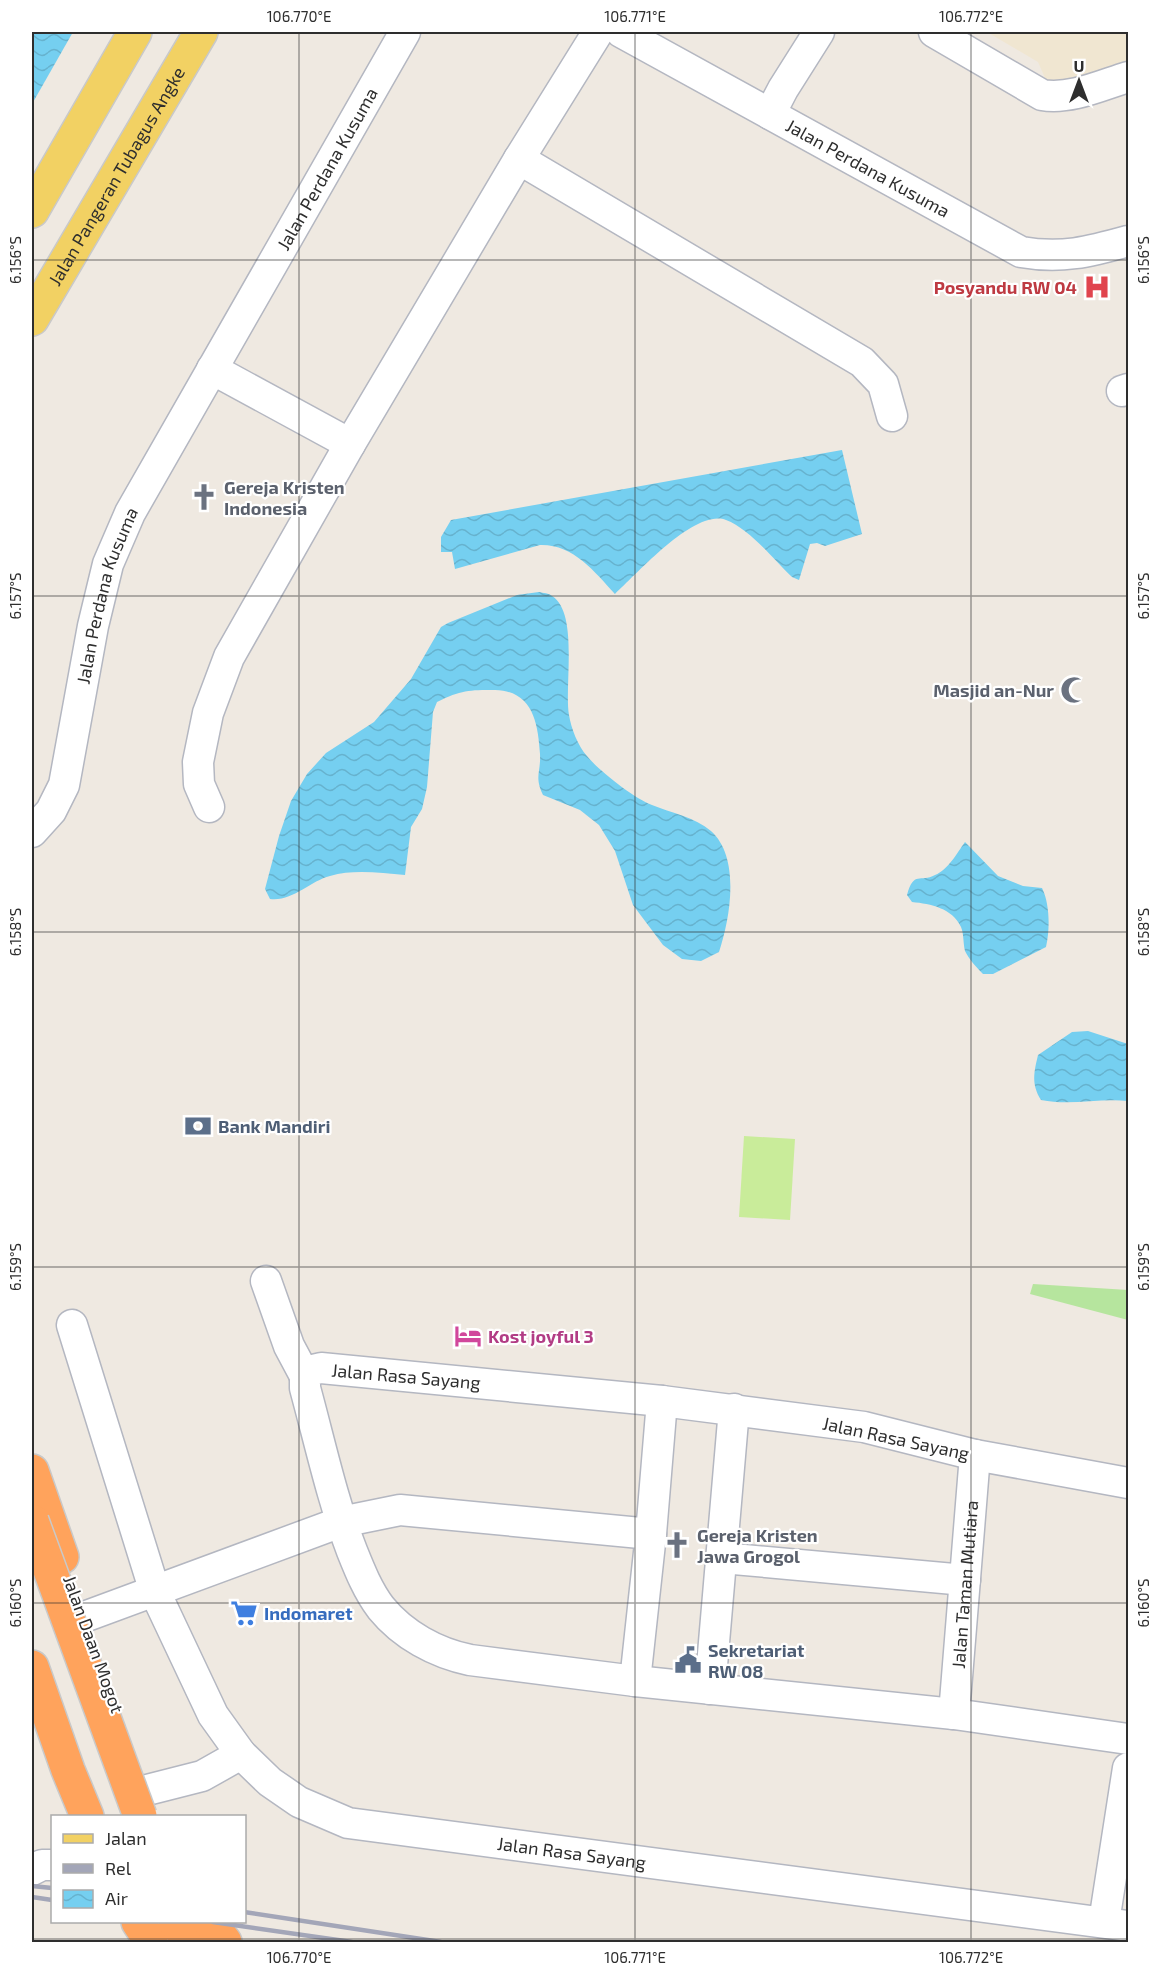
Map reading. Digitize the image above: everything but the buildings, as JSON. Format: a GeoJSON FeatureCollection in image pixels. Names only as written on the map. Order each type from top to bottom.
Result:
{"type":"FeatureCollection","features":[{"type":"Feature","properties":{"kind":"highway","name":"Jalan Daan Mogot"},"geometry":{"type":"LineString","coordinates":[[32,1471],[37,1523],[148,1808]]}},
{"type":"Feature","properties":{"kind":"highway","name":"Jalan Daan Mogot"},"geometry":{"type":"LineString","coordinates":[[37,1523],[84,1617],[148,1808]]}},
{"type":"Feature","properties":{"kind":"highway","name":"Jalan Daan Mogot"},"geometry":{"type":"LineString","coordinates":[[32,1563],[124,1815]]}},
{"type":"Feature","properties":{"kind":"highway"},"geometry":{"type":"LineString","coordinates":[[32,1667],[68,1770],[87,1815]]}},
{"type":"Feature","properties":{"kind":"highway"},"geometry":{"type":"LineString","coordinates":[[139,1923],[151,1942]]}},
{"type":"Feature","properties":{"kind":"highway"},"geometry":{"type":"LineString","coordinates":[[176,1923],[190,1942]]}},
{"type":"Feature","properties":{"kind":"highway"},"geometry":{"type":"LineString","coordinates":[[193,1923],[207,1942]]}},
{"type":"Feature","properties":{"kind":"highway"},"geometry":{"type":"LineString","coordinates":[[211,1923],[225,1942]]}},
{"type":"Feature","properties":{"kind":"main road"},"geometry":{"type":"LineString","coordinates":[[32,211],[135,32]]}},
{"type":"Feature","properties":{"kind":"main road","name":"Jalan Pangeran Tubagus Angke"},"geometry":{"type":"LineString","coordinates":[[32,319],[201,32]]}},
{"type":"Feature","properties":{"kind":"street","name":"Jalan Perdana Kusuma"},"geometry":{"type":"LineString","coordinates":[[32,832],[51,811],[64,785],[93,626],[108,564],[130,513],[405,32]]}},
{"type":"Feature","properties":{"kind":"street"},"geometry":{"type":"LineString","coordinates":[[209,807],[199,784],[198,762],[208,713],[230,657],[350,444],[519,159],[598,32]]}},
{"type":"Feature","properties":{"kind":"street"},"geometry":{"type":"LineString","coordinates":[[770,114],[819,32]]}},
{"type":"Feature","properties":{"kind":"street"},"geometry":{"type":"LineString","coordinates":[[934,32],[1042,95],[1054,97],[1069,95],[1128,77]]}},
{"type":"Feature","properties":{"kind":"street","name":"Jalan Perdana Kusuma"},"geometry":{"type":"LineString","coordinates":[[628,33],[1020,252],[1043,256],[1071,254],[1128,241]]}},
{"type":"Feature","properties":{"kind":"street"},"geometry":{"type":"LineString","coordinates":[[519,159],[862,362],[883,384],[892,416]]}},
{"type":"Feature","properties":{"kind":"street"},"geometry":{"type":"LineString","coordinates":[[212,369],[350,444]]}},
{"type":"Feature","properties":{"kind":"street"},"geometry":{"type":"LineString","coordinates":[[266,1281],[289,1346],[305,1376]]}},
{"type":"Feature","properties":{"kind":"street","name":"Jalan Rasa Sayang"},"geometry":{"type":"LineString","coordinates":[[72,1325],[156,1592],[213,1715],[241,1754],[270,1782],[299,1802],[348,1823],[1116,1924]]}},
{"type":"Feature","properties":{"kind":"street","name":"Jalan Rasa Sayang"},"geometry":{"type":"LineString","coordinates":[[635,1681],[460,1658],[425,1645],[406,1632],[382,1608],[365,1583],[341,1522],[305,1388],[305,1376],[308,1371],[316,1368],[662,1401],[864,1427],[975,1455],[1128,1484]]}},
{"type":"Feature","properties":{"kind":"street"},"geometry":{"type":"LineString","coordinates":[[662,1401],[651,1534],[635,1681],[954,1714],[1128,1739]]}},
{"type":"Feature","properties":{"kind":"street"},"geometry":{"type":"LineString","coordinates":[[710,1689],[734,1410]]}},
{"type":"Feature","properties":{"kind":"street","name":"Jalan Taman Mutiara"},"geometry":{"type":"LineString","coordinates":[[954,1714],[975,1455]]}},
{"type":"Feature","properties":{"kind":"street"},"geometry":{"type":"LineString","coordinates":[[84,1617],[341,1522],[400,1510],[651,1534]]}},
{"type":"Feature","properties":{"kind":"street"},"geometry":{"type":"LineString","coordinates":[[722,1558],[965,1580]]}},
{"type":"Feature","properties":{"kind":"street"},"geometry":{"type":"LineString","coordinates":[[148,1808],[241,1754]]}},
{"type":"Feature","properties":{"kind":"street"},"geometry":{"type":"LineString","coordinates":[[1116,1924],[1128,1768]]}},
{"type":"Feature","properties":{"kind":"street"},"geometry":{"type":"LineString","coordinates":[[32,1870],[42,1865],[51,1865]]}},
{"type":"Feature","properties":{"kind":"shaded area"},"geometry":{"type":"Polygon","coordinates":[[[987,32],[1128,32],[1128,63],[1049,87],[1038,62],[987,32]]]}},
{"type":"Feature","properties":{"kind":"green space"},"geometry":{"type":"Polygon","coordinates":[[[744,1136],[795,1139],[790,1220],[739,1217],[744,1136]]]}},
{"type":"Feature","properties":{"kind":"green space"},"geometry":{"type":"Polygon","coordinates":[[[1033,1284],[1128,1290],[1128,1320],[1030,1294],[1033,1284]]]}},
{"type":"Feature","properties":{"kind":"water"},"geometry":{"type":"Polygon","coordinates":[[[32,32],[73,32],[32,104],[32,32]]]}},
{"type":"Feature","properties":{"kind":"water"},"geometry":{"type":"Polygon","coordinates":[[[842,450],[862,534],[825,546],[817,543],[810,544],[799,580],[792,577],[744,530],[726,520],[713,519],[683,533],[615,594],[582,560],[563,549],[552,546],[540,545],[455,569],[452,552],[441,552],[441,537],[451,520],[842,450]]]}},
{"type":"Feature","properties":{"kind":"water"},"geometry":{"type":"Polygon","coordinates":[[[539,592],[552,596],[560,605],[565,618],[569,651],[569,715],[575,737],[584,752],[592,762],[627,791],[645,802],[698,822],[711,831],[720,843],[730,872],[730,889],[727,923],[719,952],[701,961],[682,959],[663,945],[633,905],[615,851],[599,825],[580,810],[543,795],[538,779],[540,754],[537,731],[531,711],[518,696],[495,690],[465,692],[437,702],[433,712],[427,787],[422,809],[411,827],[405,875],[367,872],[339,874],[286,897],[270,899],[265,889],[279,836],[291,801],[307,774],[326,753],[374,722],[411,679],[441,627],[517,595],[539,592]]]}},
{"type":"Feature","properties":{"kind":"water"},"geometry":{"type":"Polygon","coordinates":[[[965,842],[998,876],[1023,886],[1042,888],[1047,902],[1049,925],[1046,947],[993,974],[983,974],[975,966],[965,951],[961,927],[952,915],[940,908],[912,902],[907,895],[912,882],[940,873],[952,861],[965,842]]]}},
{"type":"Feature","properties":{"kind":"water"},"geometry":{"type":"Polygon","coordinates":[[[1088,1031],[1128,1044],[1128,1101],[1052,1102],[1041,1100],[1035,1083],[1038,1055],[1072,1032],[1088,1031]]]}},
{"type":"Feature","properties":{"kind":"railway"},"geometry":{"type":"LineString","coordinates":[[32,1886],[51,1888]]}},
{"type":"Feature","properties":{"kind":"railway"},"geometry":{"type":"LineString","coordinates":[[32,1897],[51,1900]]}},
{"type":"Feature","properties":{"kind":"railway"},"geometry":{"type":"LineString","coordinates":[[246,1912],[441,1942]]}},
{"type":"Feature","properties":{"kind":"railway"},"geometry":{"type":"LineString","coordinates":[[220,1923],[352,1942]]}},
{"type":"Feature","properties":{"kind":"place","name":"Posyandu RW 04"},"geometry":{"type":"Point","coordinates":[1097,287]}},
{"type":"Feature","properties":{"kind":"place","name":"Gereja Kristen Indonesia"},"geometry":{"type":"Point","coordinates":[204,497]}},
{"type":"Feature","properties":{"kind":"place","name":"Masjid an-Nur"},"geometry":{"type":"Point","coordinates":[1074,690]}},
{"type":"Feature","properties":{"kind":"place","name":"Bank Mandiri"},"geometry":{"type":"Point","coordinates":[198,1126]}},
{"type":"Feature","properties":{"kind":"place","name":"Kost joyful 3"},"geometry":{"type":"Point","coordinates":[468,1336]}},
{"type":"Feature","properties":{"kind":"place","name":"Gereja Kristen Jawa Grogol"},"geometry":{"type":"Point","coordinates":[677,1545]}},
{"type":"Feature","properties":{"kind":"place","name":"Indomaret"},"geometry":{"type":"Point","coordinates":[244,1613]}},
{"type":"Feature","properties":{"kind":"place","name":"Sekretariat RW 08"},"geometry":{"type":"Point","coordinates":[688,1660]}}]}
